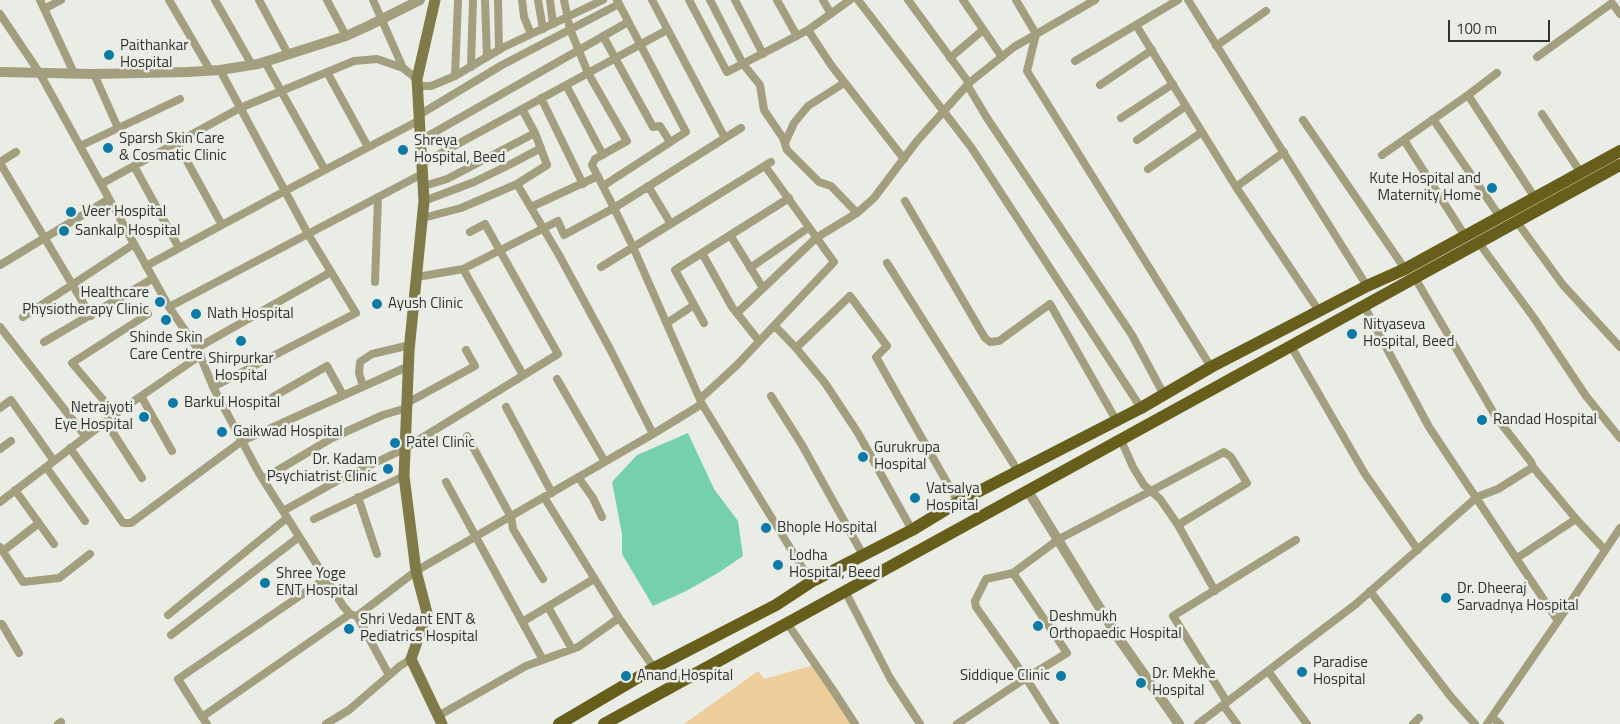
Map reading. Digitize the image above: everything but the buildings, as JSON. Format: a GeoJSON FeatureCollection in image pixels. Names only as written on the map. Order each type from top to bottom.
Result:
{"type":"FeatureCollection","features":[{"type":"Feature","properties":{"kind":"main road"},"geometry":{"type":"LineString","coordinates":[[434,0],[417,82],[424,201],[410,344],[404,476],[416,571],[427,612],[411,659],[440,720]]}},
{"type":"Feature","properties":{"kind":"main road"},"geometry":{"type":"LineString","coordinates":[[559,724],[654,668],[776,605],[811,582],[912,530],[958,502],[1141,408],[1211,367],[1367,286],[1405,269],[1620,151]]}},
{"type":"Feature","properties":{"kind":"main road"},"geometry":{"type":"LineString","coordinates":[[604,724],[1620,165]]}},
{"type":"Feature","properties":{"kind":"street"},"geometry":{"type":"LineString","coordinates":[[40,0],[74,73]]}},
{"type":"Feature","properties":{"kind":"street"},"geometry":{"type":"LineString","coordinates":[[44,8],[61,0]]}},
{"type":"Feature","properties":{"kind":"street"},"geometry":{"type":"LineString","coordinates":[[169,0],[240,108],[308,234],[356,313],[212,387]]}},
{"type":"Feature","properties":{"kind":"street"},"geometry":{"type":"LineString","coordinates":[[215,0],[252,65]]}},
{"type":"Feature","properties":{"kind":"street"},"geometry":{"type":"LineString","coordinates":[[259,0],[288,54]]}},
{"type":"Feature","properties":{"kind":"street"},"geometry":{"type":"LineString","coordinates":[[327,0],[346,36]]}},
{"type":"Feature","properties":{"kind":"street"},"geometry":{"type":"LineString","coordinates":[[373,0],[403,68],[417,82],[431,86],[455,76],[499,50],[603,0]]}},
{"type":"Feature","properties":{"kind":"street"},"geometry":{"type":"LineString","coordinates":[[0,72],[94,74],[215,70],[252,65],[346,36],[420,0]]}},
{"type":"Feature","properties":{"kind":"street"},"geometry":{"type":"LineString","coordinates":[[455,76],[458,0]]}},
{"type":"Feature","properties":{"kind":"street"},"geometry":{"type":"LineString","coordinates":[[471,67],[473,0]]}},
{"type":"Feature","properties":{"kind":"street"},"geometry":{"type":"LineString","coordinates":[[485,0],[487,57]]}},
{"type":"Feature","properties":{"kind":"street"},"geometry":{"type":"LineString","coordinates":[[498,0],[499,50]]}},
{"type":"Feature","properties":{"kind":"street"},"geometry":{"type":"LineString","coordinates":[[522,0],[524,17],[531,34]]}},
{"type":"Feature","properties":{"kind":"street"},"geometry":{"type":"LineString","coordinates":[[538,0],[543,29]]}},
{"type":"Feature","properties":{"kind":"street"},"geometry":{"type":"LineString","coordinates":[[550,0],[553,24]]}},
{"type":"Feature","properties":{"kind":"street"},"geometry":{"type":"LineString","coordinates":[[564,0],[570,29],[588,73],[627,141],[595,159],[592,164],[633,247],[701,401],[811,582]]}},
{"type":"Feature","properties":{"kind":"street"},"geometry":{"type":"LineString","coordinates":[[652,0],[724,138]]}},
{"type":"Feature","properties":{"kind":"street"},"geometry":{"type":"LineString","coordinates":[[689,0],[727,72],[808,30],[850,0]]}},
{"type":"Feature","properties":{"kind":"street"},"geometry":{"type":"LineString","coordinates":[[710,0],[743,64],[760,85],[764,110],[785,143],[787,150],[819,182],[831,186],[857,213]]}},
{"type":"Feature","properties":{"kind":"street"},"geometry":{"type":"LineString","coordinates":[[735,0],[762,54]]}},
{"type":"Feature","properties":{"kind":"street"},"geometry":{"type":"LineString","coordinates":[[777,0],[797,36]]}},
{"type":"Feature","properties":{"kind":"street"},"geometry":{"type":"LineString","coordinates":[[823,0],[831,14]]}},
{"type":"Feature","properties":{"kind":"street"},"geometry":{"type":"LineString","coordinates":[[858,0],[944,111],[997,184],[1141,408]]}},
{"type":"Feature","properties":{"kind":"street"},"geometry":{"type":"LineString","coordinates":[[908,0],[950,58],[987,118],[1132,336],[1164,395]]}},
{"type":"Feature","properties":{"kind":"street"},"geometry":{"type":"LineString","coordinates":[[963,0],[1002,57]]}},
{"type":"Feature","properties":{"kind":"street"},"geometry":{"type":"LineString","coordinates":[[737,313],[816,238],[857,213],[874,198],[917,141],[968,85],[1002,57],[1036,34],[1095,0]]}},
{"type":"Feature","properties":{"kind":"street"},"geometry":{"type":"LineString","coordinates":[[1074,61],[1178,0]]}},
{"type":"Feature","properties":{"kind":"street"},"geometry":{"type":"LineString","coordinates":[[1188,0],[1367,286]]}},
{"type":"Feature","properties":{"kind":"street"},"geometry":{"type":"LineString","coordinates":[[146,266],[420,118],[502,65],[618,2],[686,132],[603,186]]}},
{"type":"Feature","properties":{"kind":"street"},"geometry":{"type":"LineString","coordinates":[[1020,2],[1036,34],[1027,70],[1211,367]]}},
{"type":"Feature","properties":{"kind":"street"},"geometry":{"type":"LineString","coordinates":[[1537,57],[1612,3],[1620,14]]}},
{"type":"Feature","properties":{"kind":"street"},"geometry":{"type":"LineString","coordinates":[[1216,46],[1266,11]]}},
{"type":"Feature","properties":{"kind":"street"},"geometry":{"type":"LineString","coordinates":[[0,14],[39,72],[152,279],[199,351],[212,387],[263,479],[326,578],[353,615],[389,675]]}},
{"type":"Feature","properties":{"kind":"street"},"geometry":{"type":"LineString","coordinates":[[421,140],[628,22]]}},
{"type":"Feature","properties":{"kind":"street"},"geometry":{"type":"LineString","coordinates":[[1136,24],[1236,187],[1319,311]]}},
{"type":"Feature","properties":{"kind":"street"},"geometry":{"type":"LineString","coordinates":[[169,307],[378,197],[541,98],[667,30]]}},
{"type":"Feature","properties":{"kind":"street"},"geometry":{"type":"LineString","coordinates":[[808,30],[844,83],[904,160]]}},
{"type":"Feature","properties":{"kind":"street"},"geometry":{"type":"LineString","coordinates":[[950,58],[983,30]]}},
{"type":"Feature","properties":{"kind":"street"},"geometry":{"type":"LineString","coordinates":[[603,36],[653,127],[660,126],[670,142]]}},
{"type":"Feature","properties":{"kind":"street"},"geometry":{"type":"LineString","coordinates":[[1100,84],[1152,50]]}},
{"type":"Feature","properties":{"kind":"street"},"geometry":{"type":"LineString","coordinates":[[101,184],[240,108],[354,61],[378,59],[403,68]]}},
{"type":"Feature","properties":{"kind":"street"},"geometry":{"type":"LineString","coordinates":[[265,62],[324,170]]}},
{"type":"Feature","properties":{"kind":"street"},"geometry":{"type":"LineString","coordinates":[[327,72],[368,147]]}},
{"type":"Feature","properties":{"kind":"street"},"geometry":{"type":"LineString","coordinates":[[1382,155],[1497,73]]}},
{"type":"Feature","properties":{"kind":"street"},"geometry":{"type":"LineString","coordinates":[[94,74],[118,128]]}},
{"type":"Feature","properties":{"kind":"street"},"geometry":{"type":"LineString","coordinates":[[785,143],[794,123],[804,110],[817,99],[844,83]]}},
{"type":"Feature","properties":{"kind":"street"},"geometry":{"type":"LineString","coordinates":[[1121,118],[1172,84]]}},
{"type":"Feature","properties":{"kind":"street"},"geometry":{"type":"LineString","coordinates":[[566,85],[603,155]]}},
{"type":"Feature","properties":{"kind":"street"},"geometry":{"type":"LineString","coordinates":[[1468,95],[1535,198]]}},
{"type":"Feature","properties":{"kind":"street"},"geometry":{"type":"LineString","coordinates":[[541,98],[583,184]]}},
{"type":"Feature","properties":{"kind":"street"},"geometry":{"type":"LineString","coordinates":[[80,146],[180,99]]}},
{"type":"Feature","properties":{"kind":"street"},"geometry":{"type":"LineString","coordinates":[[1137,140],[1186,106]]}},
{"type":"Feature","properties":{"kind":"street"},"geometry":{"type":"LineString","coordinates":[[423,218],[461,208],[517,184],[547,165],[535,133],[522,109]]}},
{"type":"Feature","properties":{"kind":"street"},"geometry":{"type":"LineString","coordinates":[[1542,114],[1581,173]]}},
{"type":"Feature","properties":{"kind":"street"},"geometry":{"type":"LineString","coordinates":[[1434,119],[1500,217]]}},
{"type":"Feature","properties":{"kind":"street"},"geometry":{"type":"LineString","coordinates":[[1303,120],[1405,269]]}},
{"type":"Feature","properties":{"kind":"street"},"geometry":{"type":"LineString","coordinates":[[417,277],[463,269],[558,221],[564,235],[614,208],[741,128]]}},
{"type":"Feature","properties":{"kind":"street"},"geometry":{"type":"LineString","coordinates":[[1148,170],[1202,132]]}},
{"type":"Feature","properties":{"kind":"street"},"geometry":{"type":"LineString","coordinates":[[424,186],[447,179],[535,133]]}},
{"type":"Feature","properties":{"kind":"street"},"geometry":{"type":"LineString","coordinates":[[1404,140],[1465,236]]}},
{"type":"Feature","properties":{"kind":"street"},"geometry":{"type":"LineString","coordinates":[[177,143],[222,224]]}},
{"type":"Feature","properties":{"kind":"street"},"geometry":{"type":"LineString","coordinates":[[424,201],[474,182],[541,148]]}},
{"type":"Feature","properties":{"kind":"street"},"geometry":{"type":"LineString","coordinates":[[16,152],[0,162],[91,316]]}},
{"type":"Feature","properties":{"kind":"street"},"geometry":{"type":"LineString","coordinates":[[1236,187],[1284,152]]}},
{"type":"Feature","properties":{"kind":"street"},"geometry":{"type":"LineString","coordinates":[[326,578],[178,679],[204,721],[416,571],[653,434],[701,401],[775,326],[834,262],[808,228],[768,164],[601,267]]}},
{"type":"Feature","properties":{"kind":"street"},"geometry":{"type":"LineString","coordinates":[[134,166],[179,248]]}},
{"type":"Feature","properties":{"kind":"street"},"geometry":{"type":"LineString","coordinates":[[532,207],[598,176]]}},
{"type":"Feature","properties":{"kind":"street"},"geometry":{"type":"LineString","coordinates":[[517,184],[544,228],[610,349],[653,434]]}},
{"type":"Feature","properties":{"kind":"street"},"geometry":{"type":"LineString","coordinates":[[648,186],[671,224]]}},
{"type":"Feature","properties":{"kind":"street"},"geometry":{"type":"LineString","coordinates":[[375,282],[378,197]]}},
{"type":"Feature","properties":{"kind":"street"},"geometry":{"type":"LineString","coordinates":[[704,323],[675,270],[789,198]]}},
{"type":"Feature","properties":{"kind":"street"},"geometry":{"type":"LineString","coordinates":[[0,265],[109,199]]}},
{"type":"Feature","properties":{"kind":"street"},"geometry":{"type":"LineString","coordinates":[[905,201],[985,338],[990,342],[999,341],[1050,304],[1116,420]]}},
{"type":"Feature","properties":{"kind":"street"},"geometry":{"type":"LineString","coordinates":[[1517,222],[1563,285],[1620,347]]}},
{"type":"Feature","properties":{"kind":"street"},"geometry":{"type":"LineString","coordinates":[[168,615],[285,514],[337,481],[404,449],[558,354],[485,224],[470,232]]}},
{"type":"Feature","properties":{"kind":"street"},"geometry":{"type":"LineString","coordinates":[[750,268],[808,228]]}},
{"type":"Feature","properties":{"kind":"street"},"geometry":{"type":"LineString","coordinates":[[730,236],[763,288]]}},
{"type":"Feature","properties":{"kind":"street"},"geometry":{"type":"LineString","coordinates":[[1479,243],[1534,318],[1586,396],[1620,438]]}},
{"type":"Feature","properties":{"kind":"street"},"geometry":{"type":"LineString","coordinates":[[23,317],[134,244]]}},
{"type":"Feature","properties":{"kind":"street"},"geometry":{"type":"LineString","coordinates":[[702,253],[713,275],[737,313],[759,341]]}},
{"type":"Feature","properties":{"kind":"street"},"geometry":{"type":"LineString","coordinates":[[888,263],[1018,471]]}},
{"type":"Feature","properties":{"kind":"street"},"geometry":{"type":"LineString","coordinates":[[463,269],[523,375]]}},
{"type":"Feature","properties":{"kind":"street"},"geometry":{"type":"LineString","coordinates":[[0,502],[199,351],[331,272]]}},
{"type":"Feature","properties":{"kind":"street"},"geometry":{"type":"LineString","coordinates":[[1415,278],[1496,417],[1533,467],[1576,519],[1605,550]]}},
{"type":"Feature","properties":{"kind":"street"},"geometry":{"type":"LineString","coordinates":[[44,342],[152,279]]}},
{"type":"Feature","properties":{"kind":"street"},"geometry":{"type":"LineString","coordinates":[[796,348],[850,296],[887,346],[876,357],[958,502]]}},
{"type":"Feature","properties":{"kind":"street"},"geometry":{"type":"LineString","coordinates":[[667,324],[694,305]]}},
{"type":"Feature","properties":{"kind":"street"},"geometry":{"type":"LineString","coordinates":[[1364,306],[1429,428],[1477,497],[1558,621]]}},
{"type":"Feature","properties":{"kind":"street"},"geometry":{"type":"LineString","coordinates":[[116,415],[72,362],[148,314]]}},
{"type":"Feature","properties":{"kind":"street"},"geometry":{"type":"LineString","coordinates":[[775,326],[825,383],[858,432],[912,530]]}},
{"type":"Feature","properties":{"kind":"street"},"geometry":{"type":"LineString","coordinates":[[0,327],[86,436]]}},
{"type":"Feature","properties":{"kind":"street"},"geometry":{"type":"LineString","coordinates":[[363,386],[359,373],[360,362],[372,354],[410,344]]}},
{"type":"Feature","properties":{"kind":"street"},"geometry":{"type":"LineString","coordinates":[[1291,346],[1365,474],[1418,550]]}},
{"type":"Feature","properties":{"kind":"street"},"geometry":{"type":"LineString","coordinates":[[263,479],[332,438],[407,405],[475,366],[466,350]]}},
{"type":"Feature","properties":{"kind":"street"},"geometry":{"type":"LineString","coordinates":[[273,398],[327,366],[343,395]]}},
{"type":"Feature","properties":{"kind":"street"},"geometry":{"type":"LineString","coordinates":[[70,448],[123,523],[131,523],[242,441],[409,366]]}},
{"type":"Feature","properties":{"kind":"street"},"geometry":{"type":"LineString","coordinates":[[557,379],[605,462]]}},
{"type":"Feature","properties":{"kind":"street"},"geometry":{"type":"LineString","coordinates":[[141,396],[172,451]]}},
{"type":"Feature","properties":{"kind":"street"},"geometry":{"type":"LineString","coordinates":[[771,396],[802,445],[863,555]]}},
{"type":"Feature","properties":{"kind":"street"},"geometry":{"type":"LineString","coordinates":[[0,408],[11,400],[54,460]]}},
{"type":"Feature","properties":{"kind":"street"},"geometry":{"type":"LineString","coordinates":[[506,407],[552,493]]}},
{"type":"Feature","properties":{"kind":"street"},"geometry":{"type":"LineString","coordinates":[[106,422],[142,478]]}},
{"type":"Feature","properties":{"kind":"street"},"geometry":{"type":"LineString","coordinates":[[467,436],[511,516],[513,529],[543,579]]}},
{"type":"Feature","properties":{"kind":"street"},"geometry":{"type":"LineString","coordinates":[[1121,440],[1133,467],[1144,485],[1160,499],[1178,525],[1214,591]]}},
{"type":"Feature","properties":{"kind":"street"},"geometry":{"type":"LineString","coordinates":[[0,449],[11,441]]}},
{"type":"Feature","properties":{"kind":"street"},"geometry":{"type":"LineString","coordinates":[[1055,724],[1026,678],[976,607],[975,601],[986,579],[1013,573],[1058,540],[1224,452],[1231,457],[1247,483],[1178,525]]}},
{"type":"Feature","properties":{"kind":"street"},"geometry":{"type":"LineString","coordinates":[[46,466],[85,521]]}},
{"type":"Feature","properties":{"kind":"street"},"geometry":{"type":"LineString","coordinates":[[1198,724],[1370,591],[1477,497],[1498,489],[1533,467]]}},
{"type":"Feature","properties":{"kind":"street"},"geometry":{"type":"LineString","coordinates":[[314,519],[404,476]]}},
{"type":"Feature","properties":{"kind":"street"},"geometry":{"type":"LineString","coordinates":[[578,477],[593,498],[602,517]]}},
{"type":"Feature","properties":{"kind":"street"},"geometry":{"type":"LineString","coordinates":[[446,482],[543,660]]}},
{"type":"Feature","properties":{"kind":"street"},"geometry":{"type":"LineString","coordinates":[[15,490],[54,544]]}},
{"type":"Feature","properties":{"kind":"street"},"geometry":{"type":"LineString","coordinates":[[1028,491],[1116,636],[1179,724]]}},
{"type":"Feature","properties":{"kind":"street"},"geometry":{"type":"LineString","coordinates":[[358,497],[377,554]]}},
{"type":"Feature","properties":{"kind":"street"},"geometry":{"type":"LineString","coordinates":[[544,498],[619,618],[654,668]]}},
{"type":"Feature","properties":{"kind":"street"},"geometry":{"type":"LineString","coordinates":[[1517,558],[1576,519]]}},
{"type":"Feature","properties":{"kind":"street"},"geometry":{"type":"LineString","coordinates":[[39,523],[2,549],[23,582],[59,578],[90,554]]}},
{"type":"Feature","properties":{"kind":"street"},"geometry":{"type":"LineString","coordinates":[[1487,724],[1620,528]]}},
{"type":"Feature","properties":{"kind":"street"},"geometry":{"type":"LineString","coordinates":[[171,635],[299,537]]}},
{"type":"Feature","properties":{"kind":"street"},"geometry":{"type":"LineString","coordinates":[[1237,724],[1173,616],[1296,540]]}},
{"type":"Feature","properties":{"kind":"street"},"geometry":{"type":"LineString","coordinates":[[957,724],[1026,678],[1067,654],[1013,573]]}},
{"type":"Feature","properties":{"kind":"street"},"geometry":{"type":"LineString","coordinates":[[522,622],[594,578]]}},
{"type":"Feature","properties":{"kind":"street"},"geometry":{"type":"LineString","coordinates":[[845,591],[890,678],[920,724]]}},
{"type":"Feature","properties":{"kind":"street"},"geometry":{"type":"LineString","coordinates":[[1370,591],[1451,697],[1475,724]]}},
{"type":"Feature","properties":{"kind":"street"},"geometry":{"type":"LineString","coordinates":[[548,607],[572,649]]}},
{"type":"Feature","properties":{"kind":"street"},"geometry":{"type":"LineString","coordinates":[[440,720],[526,666],[572,649],[596,636],[619,618]]}},
{"type":"Feature","properties":{"kind":"street"},"geometry":{"type":"LineString","coordinates":[[788,623],[855,724]]}},
{"type":"Feature","properties":{"kind":"street"},"geometry":{"type":"LineString","coordinates":[[0,624],[2,624],[19,653]]}},
{"type":"Feature","properties":{"kind":"street"},"geometry":{"type":"LineString","coordinates":[[326,724],[349,710],[389,675],[411,659]]}},
{"type":"Feature","properties":{"kind":"street"},"geometry":{"type":"LineString","coordinates":[[1268,671],[1307,724]]}},
{"type":"Feature","properties":{"kind":"street"},"geometry":{"type":"LineString","coordinates":[[1492,717],[1500,724]]}},
{"type":"Feature","properties":{"kind":"shaded area"},"geometry":{"type":"Polygon","coordinates":[[[688,433],[714,489],[738,521],[743,556],[686,591],[653,606],[622,554],[622,534],[612,482],[637,455],[688,433]]]}},
{"type":"Feature","properties":{"kind":"shaded area"},"geometry":{"type":"Polygon","coordinates":[[[814,665],[850,724],[684,724],[758,671],[764,679],[814,665]]]}},
{"type":"Feature","properties":{"kind":"place","name":"Paithankar Hospital"},"geometry":{"type":"Point","coordinates":[109,55]}},
{"type":"Feature","properties":{"kind":"place","name":"Sparsh Skin Care & Cosmatic Clinic"},"geometry":{"type":"Point","coordinates":[108,148]}},
{"type":"Feature","properties":{"kind":"place","name":"Shreya Hospital, Beed"},"geometry":{"type":"Point","coordinates":[403,150]}},
{"type":"Feature","properties":{"kind":"place","name":"Kute Hospital and Maternity Home"},"geometry":{"type":"Point","coordinates":[1492,188]}},
{"type":"Feature","properties":{"kind":"place","name":"Veer Hospital"},"geometry":{"type":"Point","coordinates":[71,212]}},
{"type":"Feature","properties":{"kind":"place","name":"Sankalp Hospital"},"geometry":{"type":"Point","coordinates":[64,231]}},
{"type":"Feature","properties":{"kind":"place","name":"Healthcare Physiotherapy Clinic"},"geometry":{"type":"Point","coordinates":[160,302]}},
{"type":"Feature","properties":{"kind":"place","name":"Ayush Clinic"},"geometry":{"type":"Point","coordinates":[377,304]}},
{"type":"Feature","properties":{"kind":"place","name":"Nath Hospital"},"geometry":{"type":"Point","coordinates":[196,314]}},
{"type":"Feature","properties":{"kind":"place","name":"Shinde Skin Care Centre"},"geometry":{"type":"Point","coordinates":[166,320]}},
{"type":"Feature","properties":{"kind":"place","name":"Nityaseva Hospital, Beed"},"geometry":{"type":"Point","coordinates":[1352,334]}},
{"type":"Feature","properties":{"kind":"place","name":"Shirpurkar Hospital"},"geometry":{"type":"Point","coordinates":[241,341]}},
{"type":"Feature","properties":{"kind":"place","name":"Barkul Hospital"},"geometry":{"type":"Point","coordinates":[173,403]}},
{"type":"Feature","properties":{"kind":"place","name":"Netrajyoti Eye Hospital"},"geometry":{"type":"Point","coordinates":[144,417]}},
{"type":"Feature","properties":{"kind":"place","name":"Randad Hospital"},"geometry":{"type":"Point","coordinates":[1482,420]}},
{"type":"Feature","properties":{"kind":"place","name":"Gaikwad Hospital"},"geometry":{"type":"Point","coordinates":[222,432]}},
{"type":"Feature","properties":{"kind":"place","name":"Patel Clinic"},"geometry":{"type":"Point","coordinates":[395,443]}},
{"type":"Feature","properties":{"kind":"place","name":"Gurukrupa Hospital"},"geometry":{"type":"Point","coordinates":[863,457]}},
{"type":"Feature","properties":{"kind":"place","name":"Dr. Kadam Psychiatrist Clinic"},"geometry":{"type":"Point","coordinates":[388,469]}},
{"type":"Feature","properties":{"kind":"place","name":"Vatsalya Hospital"},"geometry":{"type":"Point","coordinates":[915,498]}},
{"type":"Feature","properties":{"kind":"place","name":"Bhople Hospital"},"geometry":{"type":"Point","coordinates":[766,528]}},
{"type":"Feature","properties":{"kind":"place","name":"Lodha Hospital, Beed"},"geometry":{"type":"Point","coordinates":[778,565]}},
{"type":"Feature","properties":{"kind":"place","name":"Shree Yoge ENT Hospital"},"geometry":{"type":"Point","coordinates":[265,583]}},
{"type":"Feature","properties":{"kind":"place","name":"Dr. Dheeraj Sarvadnya Hospital"},"geometry":{"type":"Point","coordinates":[1446,598]}},
{"type":"Feature","properties":{"kind":"place","name":"Deshmukh Orthopaedic Hospital"},"geometry":{"type":"Point","coordinates":[1038,626]}},
{"type":"Feature","properties":{"kind":"place","name":"Shri Vedant ENT & Pediatrics Hospital"},"geometry":{"type":"Point","coordinates":[349,629]}},
{"type":"Feature","properties":{"kind":"place","name":"Paradise Hospital"},"geometry":{"type":"Point","coordinates":[1302,672]}},
{"type":"Feature","properties":{"kind":"place","name":"Anand Hospital"},"geometry":{"type":"Point","coordinates":[626,676]}},
{"type":"Feature","properties":{"kind":"place","name":"Siddique Clinic"},"geometry":{"type":"Point","coordinates":[1061,676]}},
{"type":"Feature","properties":{"kind":"place","name":"Dr. Mekhe Hospital"},"geometry":{"type":"Point","coordinates":[1141,683]}}]}
